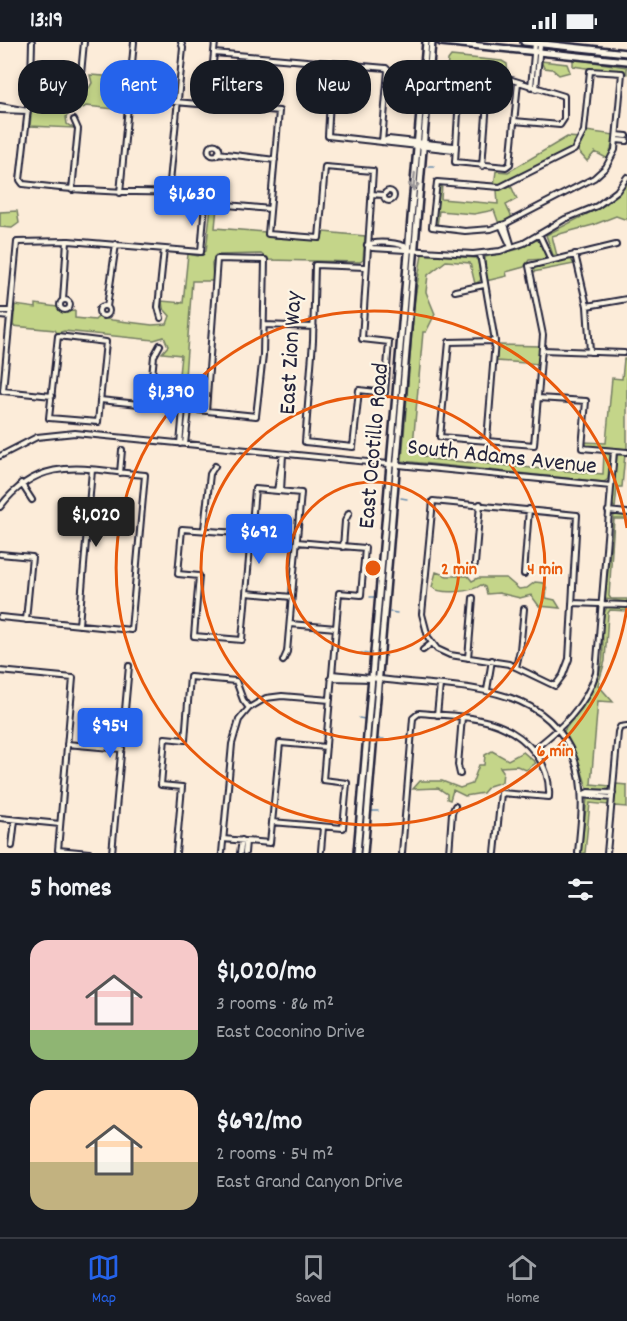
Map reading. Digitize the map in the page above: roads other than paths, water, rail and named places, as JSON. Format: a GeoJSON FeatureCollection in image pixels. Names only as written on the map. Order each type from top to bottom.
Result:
{"type":"FeatureCollection","features":[{"type":"Feature","properties":{"kind":"main road","name":"East Ocotillo Road"},"geometry":{"type":"LineString","coordinates":[[364,853],[376,679],[416,249],[426,42]]}},
{"type":"Feature","properties":{"kind":"main road","name":"East Ocotillo Road"},"geometry":{"type":"LineString","coordinates":[[395,465],[409,248],[432,42]]}},
{"type":"Feature","properties":{"kind":"main road"},"geometry":{"type":"LineString","coordinates":[[441,42],[627,61]]}},
{"type":"Feature","properties":{"kind":"main road"},"geometry":{"type":"LineString","coordinates":[[524,42],[627,52]]}},
{"type":"Feature","properties":{"kind":"main road","name":"East Ocotillo Road"},"geometry":{"type":"LineString","coordinates":[[357,853],[376,679]]}},
{"type":"Feature","properties":{"kind":"street"},"geometry":{"type":"LineString","coordinates":[[31,60],[32,42]]}},
{"type":"Feature","properties":{"kind":"street"},"geometry":{"type":"LineString","coordinates":[[82,60],[84,42]]}},
{"type":"Feature","properties":{"kind":"street"},"geometry":{"type":"LineString","coordinates":[[132,60],[134,42]]}},
{"type":"Feature","properties":{"kind":"street"},"geometry":{"type":"LineString","coordinates":[[181,42],[178,102],[190,103]]}},
{"type":"Feature","properties":{"kind":"street"},"geometry":{"type":"LineString","coordinates":[[212,60],[214,42]]}},
{"type":"Feature","properties":{"kind":"street"},"geometry":{"type":"LineString","coordinates":[[533,88],[537,43]]}},
{"type":"Feature","properties":{"kind":"street"},"geometry":{"type":"LineString","coordinates":[[213,53],[296,61]]}},
{"type":"Feature","properties":{"kind":"street"},"geometry":{"type":"LineString","coordinates":[[371,68],[388,70],[382,142]]}},
{"type":"Feature","properties":{"kind":"street"},"geometry":{"type":"LineString","coordinates":[[590,71],[622,73],[617,138],[611,158],[594,178],[503,224],[479,230],[432,227],[437,182],[500,188],[574,150],[584,131],[590,71]]}},
{"type":"Feature","properties":{"kind":"street"},"geometry":{"type":"LineString","coordinates":[[513,81],[564,96],[562,123],[558,125],[514,121]]}},
{"type":"Feature","properties":{"kind":"street"},"geometry":{"type":"LineString","coordinates":[[457,114],[454,148],[454,159],[457,163],[506,168],[510,164],[518,82]]}},
{"type":"Feature","properties":{"kind":"street"},"geometry":{"type":"LineString","coordinates":[[0,108],[18,110]]}},
{"type":"Feature","properties":{"kind":"street"},"geometry":{"type":"LineString","coordinates":[[28,114],[21,160],[20,180],[23,184],[120,193],[169,192],[177,114]]}},
{"type":"Feature","properties":{"kind":"street"},"geometry":{"type":"LineString","coordinates":[[120,193],[127,114]]}},
{"type":"Feature","properties":{"kind":"street"},"geometry":{"type":"LineString","coordinates":[[279,114],[268,234],[319,238],[325,167],[373,171],[365,267]]}},
{"type":"Feature","properties":{"kind":"street"},"geometry":{"type":"LineString","coordinates":[[329,114],[328,136],[382,142],[388,139],[454,148]]}},
{"type":"Feature","properties":{"kind":"street"},"geometry":{"type":"LineString","coordinates":[[482,165],[486,114]]}},
{"type":"Feature","properties":{"kind":"street"},"geometry":{"type":"LineString","coordinates":[[72,190],[78,129],[74,120]]}},
{"type":"Feature","properties":{"kind":"street"},"geometry":{"type":"LineString","coordinates":[[617,138],[627,136]]}},
{"type":"Feature","properties":{"kind":"street"},"geometry":{"type":"LineString","coordinates":[[617,138],[627,141]]}},
{"type":"Feature","properties":{"kind":"street"},"geometry":{"type":"LineString","coordinates":[[218,153],[274,160]]}},
{"type":"Feature","properties":{"kind":"street"},"geometry":{"type":"LineString","coordinates":[[367,245],[393,250],[409,248],[480,254],[512,248],[603,202],[617,191],[627,177]]}},
{"type":"Feature","properties":{"kind":"street"},"geometry":{"type":"LineString","coordinates":[[371,194],[384,195]]}},
{"type":"Feature","properties":{"kind":"street"},"geometry":{"type":"LineString","coordinates":[[52,396],[3,391],[17,242],[67,241],[201,252],[205,203],[270,209]]}},
{"type":"Feature","properties":{"kind":"street"},"geometry":{"type":"LineString","coordinates":[[503,224],[512,248]]}},
{"type":"Feature","properties":{"kind":"street"},"geometry":{"type":"LineString","coordinates":[[539,234],[551,260]]}},
{"type":"Feature","properties":{"kind":"street"},"geometry":{"type":"LineString","coordinates":[[63,300],[67,241]]}},
{"type":"Feature","properties":{"kind":"street"},"geometry":{"type":"LineString","coordinates":[[107,307],[116,244]]}},
{"type":"Feature","properties":{"kind":"street"},"geometry":{"type":"LineString","coordinates":[[495,341],[449,342],[440,437],[534,445],[542,350],[541,316],[529,266],[616,245]]}},
{"type":"Feature","properties":{"kind":"street"},"geometry":{"type":"LineString","coordinates":[[161,318],[158,307],[164,249]]}},
{"type":"Feature","properties":{"kind":"street"},"geometry":{"type":"LineString","coordinates":[[480,254],[495,341],[487,440]]}},
{"type":"Feature","properties":{"kind":"street"},"geometry":{"type":"LineString","coordinates":[[575,254],[587,306],[590,352]]}},
{"type":"Feature","properties":{"kind":"street"},"geometry":{"type":"LineString","coordinates":[[100,400],[186,410],[256,416],[265,325],[265,260],[217,259],[206,411]]}},
{"type":"Feature","properties":{"kind":"street","name":"East Zion Way"},"geometry":{"type":"LineString","coordinates":[[315,265],[365,267],[362,339],[389,342],[385,393],[359,390],[353,447],[305,442],[314,327],[315,265]]}},
{"type":"Feature","properties":{"kind":"street"},"geometry":{"type":"LineString","coordinates":[[455,291],[484,285]]}},
{"type":"Feature","properties":{"kind":"street"},"geometry":{"type":"LineString","coordinates":[[587,306],[627,299]]}},
{"type":"Feature","properties":{"kind":"street"},"geometry":{"type":"LineString","coordinates":[[0,311],[10,314]]}},
{"type":"Feature","properties":{"kind":"street"},"geometry":{"type":"LineString","coordinates":[[0,316],[10,314]]}},
{"type":"Feature","properties":{"kind":"street"},"geometry":{"type":"LineString","coordinates":[[265,325],[314,327]]}},
{"type":"Feature","properties":{"kind":"street"},"geometry":{"type":"LineString","coordinates":[[58,336],[106,342],[98,422],[50,418],[52,396],[58,336]]}},
{"type":"Feature","properties":{"kind":"street"},"geometry":{"type":"LineString","coordinates":[[149,406],[154,356],[160,345]]}},
{"type":"Feature","properties":{"kind":"street"},"geometry":{"type":"LineString","coordinates":[[542,350],[624,353]]}},
{"type":"Feature","properties":{"kind":"street"},"geometry":{"type":"LineString","coordinates":[[538,398],[586,402],[582,448],[627,452]]}},
{"type":"Feature","properties":{"kind":"street"},"geometry":{"type":"LineString","coordinates":[[180,444],[186,410]]}},
{"type":"Feature","properties":{"kind":"street"},"geometry":{"type":"LineString","coordinates":[[185,444],[186,410]]}},
{"type":"Feature","properties":{"kind":"street","name":"South Adams Avenue"},"geometry":{"type":"LineString","coordinates":[[0,456],[28,440],[60,433],[611,486]]}},
{"type":"Feature","properties":{"kind":"street"},"geometry":{"type":"LineString","coordinates":[[120,473],[122,450]]}},
{"type":"Feature","properties":{"kind":"street"},"geometry":{"type":"LineString","coordinates":[[533,750],[576,712],[593,681],[599,656],[601,604],[614,451]]}},
{"type":"Feature","properties":{"kind":"street"},"geometry":{"type":"LineString","coordinates":[[279,491],[283,454]]}},
{"type":"Feature","properties":{"kind":"street"},"geometry":{"type":"LineString","coordinates":[[204,529],[210,474],[215,466]]}},
{"type":"Feature","properties":{"kind":"street"},"geometry":{"type":"LineString","coordinates":[[0,507],[21,483],[39,473],[58,468],[145,475],[131,630],[0,617]]}},
{"type":"Feature","properties":{"kind":"street"},"geometry":{"type":"LineString","coordinates":[[79,625],[92,470]]}},
{"type":"Feature","properties":{"kind":"street"},"geometry":{"type":"LineString","coordinates":[[21,483],[32,500]]}},
{"type":"Feature","properties":{"kind":"street"},"geometry":{"type":"LineString","coordinates":[[251,534],[182,529],[178,574],[199,576],[194,636],[242,640],[255,489],[301,493],[290,624],[287,652],[283,661]]}},
{"type":"Feature","properties":{"kind":"street"},"geometry":{"type":"LineString","coordinates":[[433,501],[480,504],[577,514],[569,659],[555,686],[516,667],[492,660],[450,656],[432,643],[424,630],[422,614],[433,501]]}},
{"type":"Feature","properties":{"kind":"street"},"geometry":{"type":"LineString","coordinates":[[475,564],[480,504]]}},
{"type":"Feature","properties":{"kind":"street"},"geometry":{"type":"LineString","coordinates":[[525,574],[529,509]]}},
{"type":"Feature","properties":{"kind":"street"},"geometry":{"type":"LineString","coordinates":[[608,511],[627,513]]}},
{"type":"Feature","properties":{"kind":"street"},"geometry":{"type":"LineString","coordinates":[[343,546],[345,521],[349,513]]}},
{"type":"Feature","properties":{"kind":"street"},"geometry":{"type":"LineString","coordinates":[[272,822],[344,828],[347,783],[323,780],[339,593],[361,595],[365,548],[297,542]]}},
{"type":"Feature","properties":{"kind":"street"},"geometry":{"type":"LineString","coordinates":[[0,554],[32,557],[26,620]]}},
{"type":"Feature","properties":{"kind":"street"},"geometry":{"type":"LineString","coordinates":[[246,593],[292,597]]}},
{"type":"Feature","properties":{"kind":"street"},"geometry":{"type":"LineString","coordinates":[[468,658],[473,598]]}},
{"type":"Feature","properties":{"kind":"street"},"geometry":{"type":"LineString","coordinates":[[572,603],[627,605]]}},
{"type":"Feature","properties":{"kind":"street"},"geometry":{"type":"LineString","coordinates":[[516,667],[524,609]]}},
{"type":"Feature","properties":{"kind":"street"},"geometry":{"type":"LineString","coordinates":[[290,624],[336,628]]}},
{"type":"Feature","properties":{"kind":"street"},"geometry":{"type":"LineString","coordinates":[[423,650],[432,643]]}},
{"type":"Feature","properties":{"kind":"street"},"geometry":{"type":"LineString","coordinates":[[487,690],[492,660]]}},
{"type":"Feature","properties":{"kind":"street"},"geometry":{"type":"LineString","coordinates":[[112,853],[129,666]]}},
{"type":"Feature","properties":{"kind":"street"},"geometry":{"type":"LineString","coordinates":[[0,671],[73,678],[58,850],[89,853]]}},
{"type":"Feature","properties":{"kind":"street"},"geometry":{"type":"LineString","coordinates":[[176,853],[182,787],[161,785],[165,738],[185,740],[190,676],[236,681],[243,700],[249,708]]}},
{"type":"Feature","properties":{"kind":"street"},"geometry":{"type":"LineString","coordinates":[[332,676],[487,690],[526,704],[557,731],[573,757],[582,795],[578,853]]}},
{"type":"Feature","properties":{"kind":"street"},"geometry":{"type":"LineString","coordinates":[[437,715],[440,685]]}},
{"type":"Feature","properties":{"kind":"street"},"geometry":{"type":"LineString","coordinates":[[222,853],[235,728],[249,708],[266,698],[282,696],[330,700]]}},
{"type":"Feature","properties":{"kind":"street"},"geometry":{"type":"LineString","coordinates":[[402,853],[415,714],[484,719],[502,725],[517,734],[533,750],[549,779],[549,797],[501,794],[495,853]]}},
{"type":"Feature","properties":{"kind":"street"},"geometry":{"type":"LineString","coordinates":[[460,774],[458,765],[462,717]]}},
{"type":"Feature","properties":{"kind":"street"},"geometry":{"type":"LineString","coordinates":[[607,853],[620,727],[627,726]]}},
{"type":"Feature","properties":{"kind":"street"},"geometry":{"type":"LineString","coordinates":[[224,839],[270,843],[280,743],[326,747]]}},
{"type":"Feature","properties":{"kind":"street"},"geometry":{"type":"LineString","coordinates":[[67,744],[122,749]]}},
{"type":"Feature","properties":{"kind":"street"},"geometry":{"type":"LineString","coordinates":[[582,795],[588,792],[612,796]]}},
{"type":"Feature","properties":{"kind":"street"},"geometry":{"type":"LineString","coordinates":[[449,853],[452,813],[455,806]]}},
{"type":"Feature","properties":{"kind":"street"},"geometry":{"type":"LineString","coordinates":[[0,818],[60,824]]}},
{"type":"Feature","properties":{"kind":"street"},"geometry":{"type":"LineString","coordinates":[[12,846],[15,819]]}},
{"type":"Feature","properties":{"kind":"street"},"geometry":{"type":"LineString","coordinates":[[321,851],[322,827]]}},
{"type":"Feature","properties":{"kind":"street"},"geometry":{"type":"LineString","coordinates":[[240,853],[244,841]]}},
{"type":"Feature","properties":{"kind":"street"},"geometry":{"type":"LineString","coordinates":[[244,841],[245,853]]}},
{"type":"Feature","properties":{"kind":"waterway"},"geometry":{"type":"LineString","coordinates":[[429,166],[434,166]]}},
{"type":"Feature","properties":{"kind":"waterway"},"geometry":{"type":"LineString","coordinates":[[401,498],[407,499]]}},
{"type":"Feature","properties":{"kind":"waterway"},"geometry":{"type":"LineString","coordinates":[[370,597],[375,597]]}},
{"type":"Feature","properties":{"kind":"waterway"},"geometry":{"type":"LineString","coordinates":[[390,612],[397,613]]}},
{"type":"Feature","properties":{"kind":"waterway"},"geometry":{"type":"LineString","coordinates":[[361,653],[368,654]]}},
{"type":"Feature","properties":{"kind":"waterway"},"geometry":{"type":"LineString","coordinates":[[359,718],[365,719]]}},
{"type":"Feature","properties":{"kind":"waterway"},"geometry":{"type":"LineString","coordinates":[[379,739],[384,739]]}},
{"type":"Feature","properties":{"kind":"waterway"},"geometry":{"type":"LineString","coordinates":[[372,811],[378,811]]}}]}
